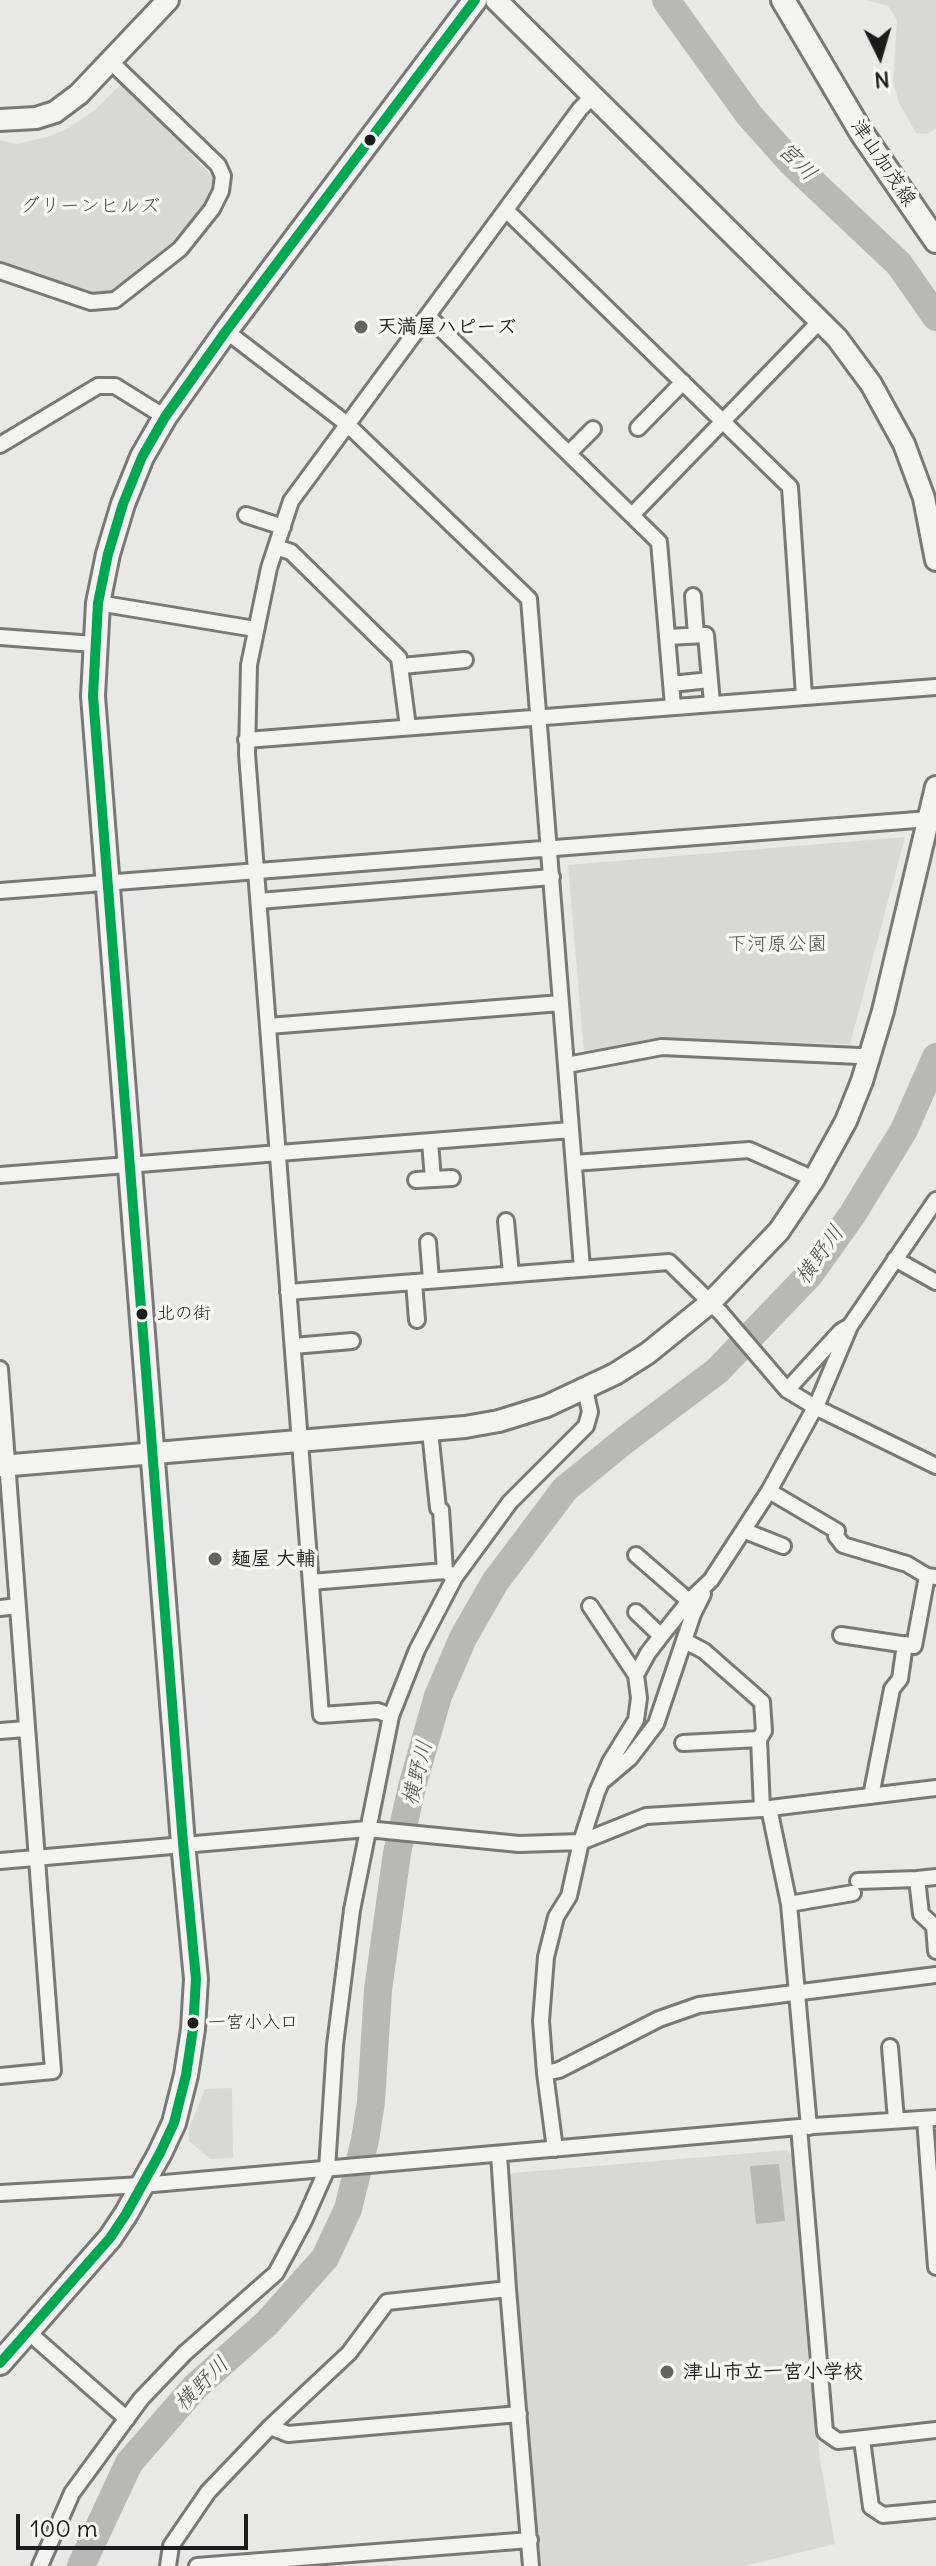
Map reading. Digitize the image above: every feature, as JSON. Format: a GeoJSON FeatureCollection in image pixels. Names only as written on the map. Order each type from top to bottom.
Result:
{"type":"FeatureCollection","features":[{"type":"Feature","properties":{"kind":"main road"},"geometry":{"type":"LineString","coordinates":[[0,2363],[110,2238],[174,2123],[186,2075],[196,1979],[93,696],[98,603],[123,504],[142,457],[165,417],[475,0]]}},
{"type":"Feature","properties":{"kind":"main road","name":"津山加茂線"},"geometry":{"type":"LineString","coordinates":[[783,0],[861,132],[936,241]]}},
{"type":"Feature","properties":{"kind":"street"},"geometry":{"type":"LineString","coordinates":[[0,120],[36,118],[55,112],[79,94],[168,0]]}},
{"type":"Feature","properties":{"kind":"street"},"geometry":{"type":"LineString","coordinates":[[496,0],[837,338],[871,384],[904,444],[924,498],[936,560]]}},
{"type":"Feature","properties":{"kind":"street"},"geometry":{"type":"LineString","coordinates":[[0,271],[91,302],[115,300],[180,249],[212,209],[221,191],[223,176],[218,165],[110,61]]}},
{"type":"Feature","properties":{"kind":"street"},"geometry":{"type":"LineString","coordinates":[[391,1716],[378,1711],[321,1715],[246,740],[249,665],[276,547],[291,501],[580,109],[593,96]]}},
{"type":"Feature","properties":{"kind":"street"},"geometry":{"type":"LineString","coordinates":[[507,211],[790,487],[804,696]]}},
{"type":"Feature","properties":{"kind":"street"},"geometry":{"type":"LineString","coordinates":[[428,316],[659,542],[673,706]]}},
{"type":"Feature","properties":{"kind":"street"},"geometry":{"type":"LineString","coordinates":[[632,515],[820,321]]}},
{"type":"Feature","properties":{"kind":"street"},"geometry":{"type":"LineString","coordinates":[[226,331],[347,424],[529,599],[582,1268]]}},
{"type":"Feature","properties":{"kind":"street"},"geometry":{"type":"LineString","coordinates":[[638,428],[683,382]]}},
{"type":"Feature","properties":{"kind":"street"},"geometry":{"type":"LineString","coordinates":[[0,445],[98,386],[115,386],[165,417]]}},
{"type":"Feature","properties":{"kind":"street"},"geometry":{"type":"LineString","coordinates":[[569,453],[593,429]]}},
{"type":"Feature","properties":{"kind":"street"},"geometry":{"type":"LineString","coordinates":[[246,515],[283,527]]}},
{"type":"Feature","properties":{"kind":"street"},"geometry":{"type":"LineString","coordinates":[[276,547],[291,552],[399,658],[408,727]]}},
{"type":"Feature","properties":{"kind":"street"},"geometry":{"type":"LineString","coordinates":[[693,596],[696,635]]}},
{"type":"Feature","properties":{"kind":"street"},"geometry":{"type":"LineString","coordinates":[[98,603],[255,629]]}},
{"type":"Feature","properties":{"kind":"street"},"geometry":{"type":"LineString","coordinates":[[667,637],[706,635],[712,703]]}},
{"type":"Feature","properties":{"kind":"street"},"geometry":{"type":"LineString","coordinates":[[0,637],[94,644]]}},
{"type":"Feature","properties":{"kind":"street"},"geometry":{"type":"LineString","coordinates":[[402,666],[465,660]]}},
{"type":"Feature","properties":{"kind":"street"},"geometry":{"type":"LineString","coordinates":[[671,684],[710,680]]}},
{"type":"Feature","properties":{"kind":"street"},"geometry":{"type":"LineString","coordinates":[[246,740],[936,687]]}},
{"type":"Feature","properties":{"kind":"street"},"geometry":{"type":"LineString","coordinates":[[4,1465],[430,1431],[499,1421],[547,1406],[585,1389],[648,1353],[716,1308],[779,1231],[814,1179],[846,1121],[883,1011],[936,787]]}},
{"type":"Feature","properties":{"kind":"street"},"geometry":{"type":"LineString","coordinates":[[0,891],[929,819]]}},
{"type":"Feature","properties":{"kind":"street"},"geometry":{"type":"LineString","coordinates":[[259,901],[552,877]]}},
{"type":"Feature","properties":{"kind":"street"},"geometry":{"type":"LineString","coordinates":[[268,1026],[561,1003]]}},
{"type":"Feature","properties":{"kind":"street"},"geometry":{"type":"LineString","coordinates":[[567,1065],[662,1047],[859,1056],[869,1059]]}},
{"type":"Feature","properties":{"kind":"street"},"geometry":{"type":"LineString","coordinates":[[0,1175],[571,1130]]}},
{"type":"Feature","properties":{"kind":"street"},"geometry":{"type":"LineString","coordinates":[[430,1142],[433,1179]]}},
{"type":"Feature","properties":{"kind":"street"},"geometry":{"type":"LineString","coordinates":[[574,1163],[749,1150],[814,1179]]}},
{"type":"Feature","properties":{"kind":"street"},"geometry":{"type":"LineString","coordinates":[[416,1180],[452,1178]]}},
{"type":"Feature","properties":{"kind":"street"},"geometry":{"type":"LineString","coordinates":[[602,1781],[630,1758],[656,1724],[693,1614],[711,1580],[745,1531],[815,1407],[850,1326],[936,1200]]}},
{"type":"Feature","properties":{"kind":"street"},"geometry":{"type":"LineString","coordinates":[[506,1221],[511,1274]]}},
{"type":"Feature","properties":{"kind":"street"},"geometry":{"type":"LineString","coordinates":[[428,1242],[431,1280]]}},
{"type":"Feature","properties":{"kind":"street"},"geometry":{"type":"LineString","coordinates":[[895,1259],[936,1282]]}},
{"type":"Feature","properties":{"kind":"street"},"geometry":{"type":"LineString","coordinates":[[288,1292],[669,1262],[716,1308],[784,1386],[815,1407],[936,1466]]}},
{"type":"Feature","properties":{"kind":"street"},"geometry":{"type":"LineString","coordinates":[[414,1282],[417,1320]]}},
{"type":"Feature","properties":{"kind":"street"},"geometry":{"type":"LineString","coordinates":[[784,1386],[850,1326]]}},
{"type":"Feature","properties":{"kind":"street"},"geometry":{"type":"LineString","coordinates":[[293,1346],[352,1341]]}},
{"type":"Feature","properties":{"kind":"street"},"geometry":{"type":"LineString","coordinates":[[0,1369],[4,1465],[53,2071],[0,2076]]}},
{"type":"Feature","properties":{"kind":"street"},"geometry":{"type":"LineString","coordinates":[[40,2566],[72,2493],[141,2399],[185,2353],[276,2273],[304,2221],[328,2169],[335,2045],[352,1910],[374,1829],[391,1716],[450,1574],[510,1502],[586,1426],[590,1412],[585,1389]]}},
{"type":"Feature","properties":{"kind":"street"},"geometry":{"type":"LineString","coordinates":[[430,1431],[438,1508],[441,1510],[450,1574]]}},
{"type":"Feature","properties":{"kind":"street"},"geometry":{"type":"LineString","coordinates":[[769,1491],[837,1531],[836,1536],[843,1545],[907,1564],[932,1576],[914,1646],[841,1635]]}},
{"type":"Feature","properties":{"kind":"street"},"geometry":{"type":"LineString","coordinates":[[745,1531],[783,1546]]}},
{"type":"Feature","properties":{"kind":"street"},"geometry":{"type":"LineString","coordinates":[[636,1555],[689,1601]]}},
{"type":"Feature","properties":{"kind":"street"},"geometry":{"type":"LineString","coordinates":[[311,1582],[450,1574]]}},
{"type":"Feature","properties":{"kind":"street"},"geometry":{"type":"LineString","coordinates":[[636,1675],[661,1636],[689,1601],[711,1580]]}},
{"type":"Feature","properties":{"kind":"street"},"geometry":{"type":"LineString","coordinates":[[0,1608],[17,1606]]}},
{"type":"Feature","properties":{"kind":"street"},"geometry":{"type":"LineString","coordinates":[[555,2149],[541,2021],[546,1957],[556,1917],[569,1896],[581,1842],[602,1781],[636,1720],[639,1695],[636,1675],[590,1606]]}},
{"type":"Feature","properties":{"kind":"street"},"geometry":{"type":"LineString","coordinates":[[636,1612],[661,1636]]}},
{"type":"Feature","properties":{"kind":"street"},"geometry":{"type":"LineString","coordinates":[[685,1641],[704,1651],[762,1702],[764,1731],[759,1739],[766,1808],[789,1904],[797,1994],[825,2432],[838,2441],[936,2430]]}},
{"type":"Feature","properties":{"kind":"street"},"geometry":{"type":"LineString","coordinates":[[871,1796],[892,1689],[900,1679],[905,1644]]}},
{"type":"Feature","properties":{"kind":"street"},"geometry":{"type":"LineString","coordinates":[[639,1695],[664,1702]]}},
{"type":"Feature","properties":{"kind":"street"},"geometry":{"type":"LineString","coordinates":[[0,1731],[26,1729]]}},
{"type":"Feature","properties":{"kind":"street"},"geometry":{"type":"LineString","coordinates":[[683,1743],[759,1739]]}},
{"type":"Feature","properties":{"kind":"street"},"geometry":{"type":"LineString","coordinates":[[0,1861],[374,1829],[519,1844],[581,1842],[646,1816],[766,1808],[936,1788]]}},
{"type":"Feature","properties":{"kind":"street"},"geometry":{"type":"LineString","coordinates":[[789,1904],[855,1887],[936,1877]]}},
{"type":"Feature","properties":{"kind":"street"},"geometry":{"type":"LineString","coordinates":[[917,1879],[921,1914],[934,1926],[936,1951]]}},
{"type":"Feature","properties":{"kind":"street"},"geometry":{"type":"LineString","coordinates":[[545,2073],[559,2070],[679,2011],[699,2005],[936,1975]]}},
{"type":"Feature","properties":{"kind":"street"},"geometry":{"type":"LineString","coordinates":[[890,2047],[896,2120]]}},
{"type":"Feature","properties":{"kind":"street"},"geometry":{"type":"LineString","coordinates":[[0,2193],[142,2185],[930,2118],[936,2267]]}},
{"type":"Feature","properties":{"kind":"street"},"geometry":{"type":"LineString","coordinates":[[499,2154],[531,2566]]}},
{"type":"Feature","properties":{"kind":"street"},"geometry":{"type":"LineString","coordinates":[[168,2566],[171,2546],[208,2492],[270,2427],[349,2353],[387,2302],[508,2289]]}},
{"type":"Feature","properties":{"kind":"street"},"geometry":{"type":"LineString","coordinates":[[27,2331],[127,2419]]}},
{"type":"Feature","properties":{"kind":"street"},"geometry":{"type":"LineString","coordinates":[[270,2427],[288,2434],[519,2414]]}},
{"type":"Feature","properties":{"kind":"street"},"geometry":{"type":"LineString","coordinates":[[862,2440],[871,2507],[883,2515],[936,2510]]}},
{"type":"Feature","properties":{"kind":"street"},"geometry":{"type":"LineString","coordinates":[[197,2566],[530,2540]]}},
{"type":"Feature","properties":{"kind":"shaded area"},"geometry":{"type":"Polygon","coordinates":[[[866,0],[936,0],[936,129],[927,134],[916,133],[899,103],[893,81],[897,20],[888,6],[866,0]]]}},
{"type":"Feature","properties":{"kind":"shaded area","name":"グリーンヒルズ"},"geometry":{"type":"Polygon","coordinates":[[[122,83],[216,180],[204,203],[176,239],[112,290],[96,293],[0,266],[0,140],[16,144],[67,129],[95,110],[122,83]]]}},
{"type":"Feature","properties":{"kind":"shaded area","name":"下河原公園"},"geometry":{"type":"Polygon","coordinates":[[[905,837],[850,1044],[660,1038],[584,1053],[568,865],[905,837]]]}},
{"type":"Feature","properties":{"kind":"shaded area"},"geometry":{"type":"Polygon","coordinates":[[[232,2088],[233,2158],[210,2159],[189,2141],[189,2129],[205,2089],[232,2088]]]}},
{"type":"Feature","properties":{"kind":"shaded area","name":"津山市立一宮小学校"},"geometry":{"type":"Polygon","coordinates":[[[787,2150],[793,2157],[820,2460],[835,2544],[744,2566],[537,2566],[509,2176],[513,2173],[787,2150]]]}},
{"type":"Feature","properties":{"kind":"shaded area"},"geometry":{"type":"Polygon","coordinates":[[[779,2164],[785,2221],[756,2224],[750,2166],[779,2164]]]}},
{"type":"Feature","properties":{"kind":"waterway","name":"宮川"},"geometry":{"type":"LineString","coordinates":[[666,0],[749,115],[791,162],[899,264],[936,317]]}},
{"type":"Feature","properties":{"kind":"waterway","name":"横野川"},"geometry":{"type":"LineString","coordinates":[[81,2566],[129,2463],[195,2387],[267,2323],[325,2258],[348,2209],[371,2102],[378,1990],[397,1853],[438,1696],[463,1638],[495,1582],[565,1489],[717,1371],[810,1274],[852,1215],[904,1130],[936,1057]]}},
{"type":"Feature","properties":{"kind":"transit line"},"geometry":{"type":"LineString","coordinates":[[0,2363],[110,2238],[160,2153],[174,2123],[186,2075],[196,1979],[93,696],[98,603],[123,504],[142,457],[165,417],[475,0]]}},
{"type":"Feature","properties":{"kind":"place","name":"天満屋ハピーズ"},"geometry":{"type":"Point","coordinates":[361,327]}},
{"type":"Feature","properties":{"kind":"place","name":"北の街"},"geometry":{"type":"Point","coordinates":[142,1314]}},
{"type":"Feature","properties":{"kind":"place","name":"麺屋 大輔"},"geometry":{"type":"Point","coordinates":[215,1559]}},
{"type":"Feature","properties":{"kind":"place","name":"一宮小入口"},"geometry":{"type":"Point","coordinates":[193,2023]}},
{"type":"Feature","properties":{"kind":"place","name":"津山市立一宮小学校"},"geometry":{"type":"Point","coordinates":[667,2372]}}]}
